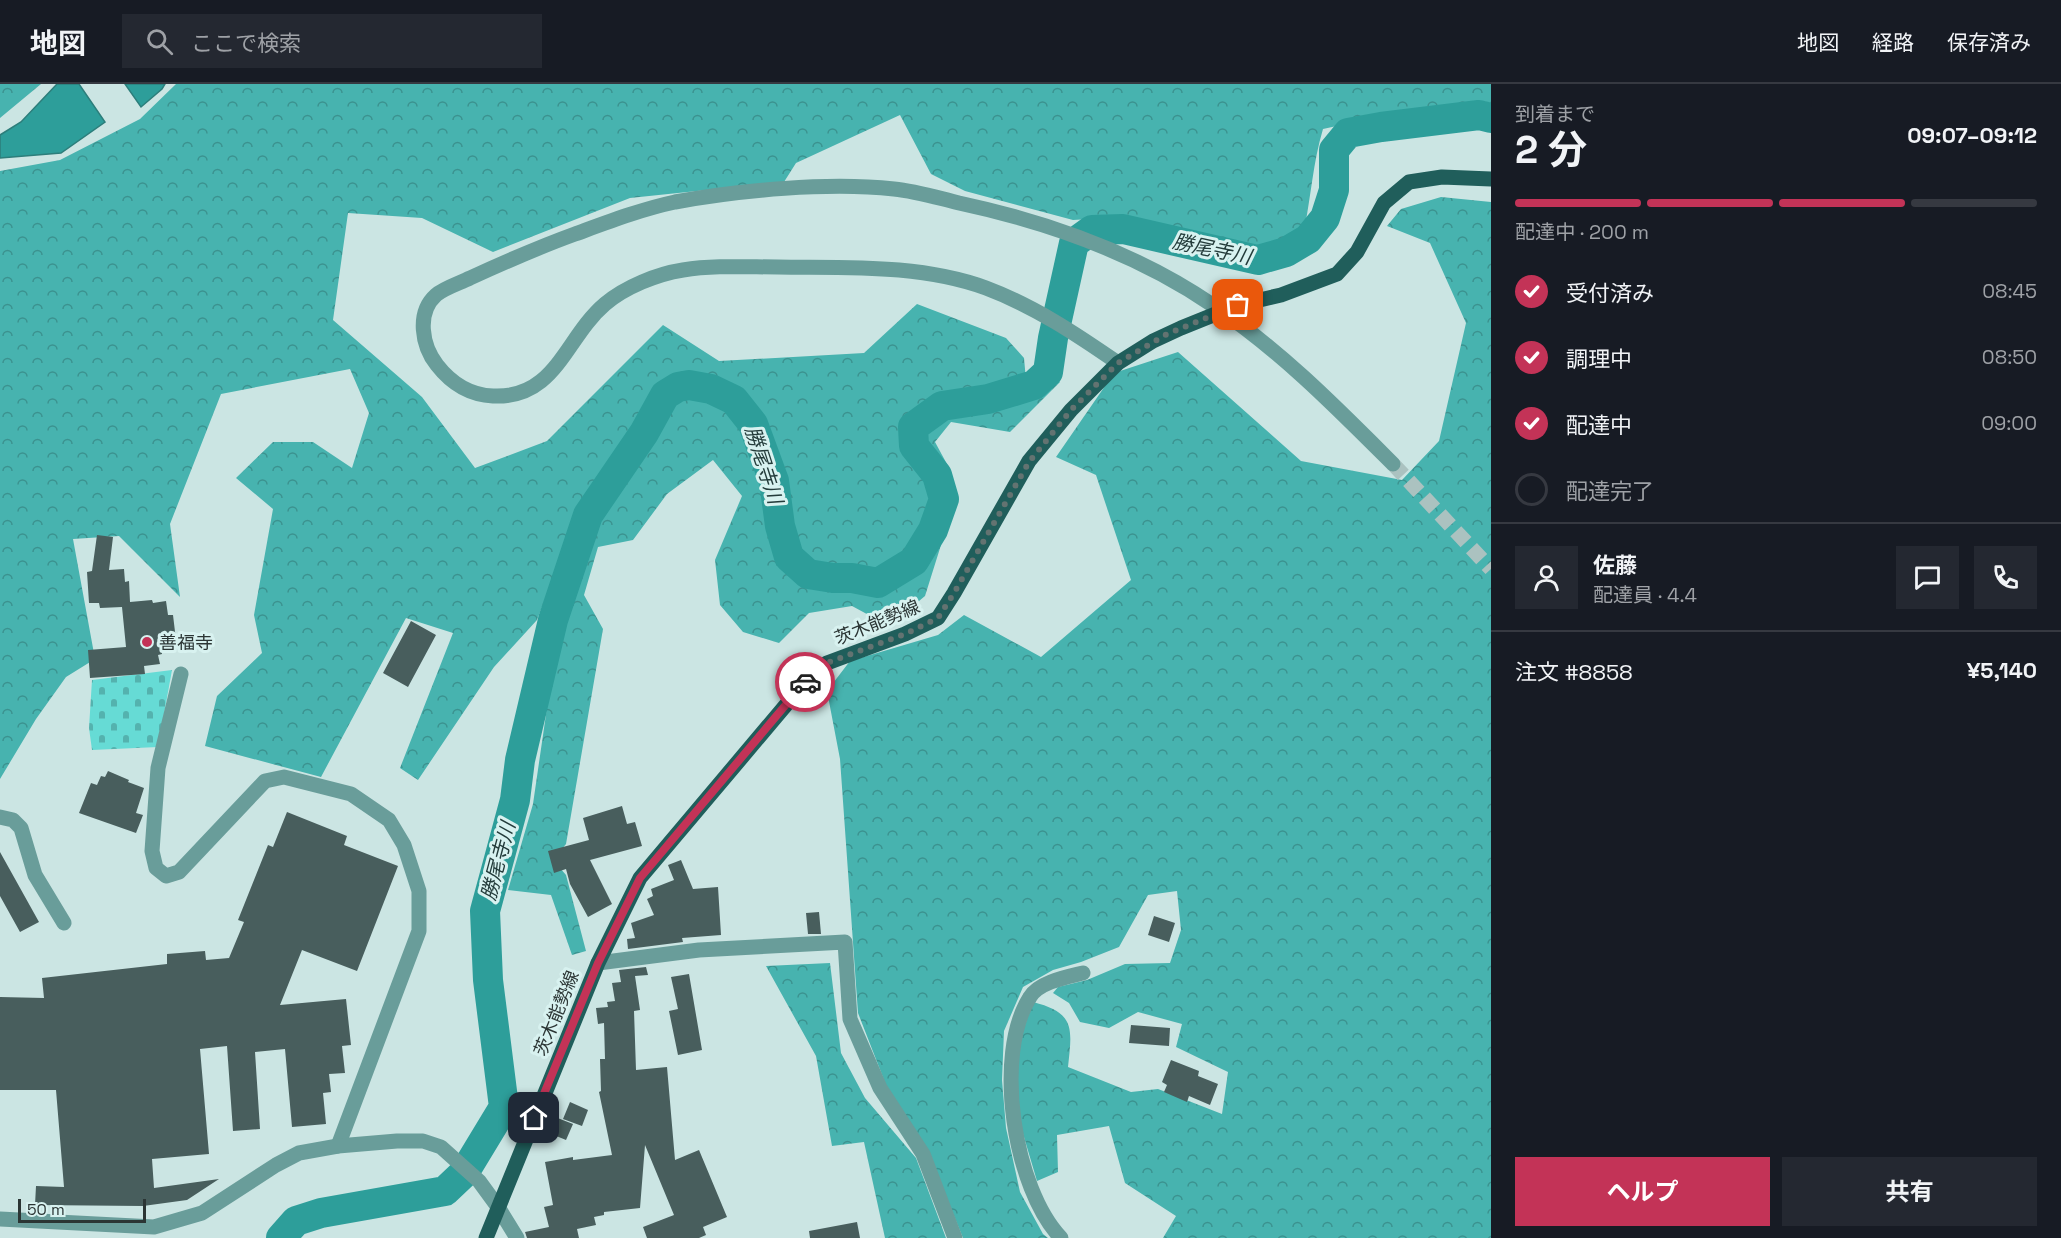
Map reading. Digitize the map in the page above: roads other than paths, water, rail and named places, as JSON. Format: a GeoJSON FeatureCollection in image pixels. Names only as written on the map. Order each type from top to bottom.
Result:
{"type":"FeatureCollection","features":[{"type":"Feature","properties":{"kind":"main road","name":"茨木能勢線"},"geometry":{"type":"LineString","coordinates":[[486,1238],[598,963],[640,878],[807,680],[827,663],[905,634],[938,618],[1029,462],[1071,410],[1118,363],[1181,328],[1238,305],[1281,296],[1337,274],[1357,252],[1384,202],[1409,182],[1442,177],[1491,179]]}},
{"type":"Feature","properties":{"kind":"street"},"geometry":{"type":"LineString","coordinates":[[1118,363],[1048,316],[985,288],[944,276],[900,269],[711,267],[678,270],[639,284],[606,303],[578,333],[560,362],[543,382],[520,392],[495,397],[469,393],[450,380],[433,360],[423,335],[424,314],[435,295],[528,251],[673,203],[753,192],[822,186],[895,189],[1007,213],[1081,238],[1159,273],[1215,306],[1278,355],[1393,464]]}},
{"type":"Feature","properties":{"kind":"street"},"geometry":{"type":"LineString","coordinates":[[181,674],[158,768],[152,851],[156,868],[166,876],[179,872],[265,781],[284,777],[351,794],[389,820],[404,845],[419,891],[419,931],[339,1146]]}},
{"type":"Feature","properties":{"kind":"street"},"geometry":{"type":"LineString","coordinates":[[0,817],[13,820],[21,828],[35,875],[64,923]]}},
{"type":"Feature","properties":{"kind":"street"},"geometry":{"type":"LineString","coordinates":[[598,963],[699,950],[845,942],[850,1018],[880,1088],[923,1154],[955,1238]]}},
{"type":"Feature","properties":{"kind":"street"},"geometry":{"type":"LineString","coordinates":[[1061,1238],[1051,1227],[1029,1185],[1014,1127],[1011,1082],[1013,1037],[1030,995],[1054,980],[1083,973]]}},
{"type":"Feature","properties":{"kind":"street"},"geometry":{"type":"LineString","coordinates":[[0,1219],[155,1233],[202,1213],[276,1165],[299,1153],[339,1146],[423,1141],[441,1146],[479,1181],[517,1238]]}},
{"type":"Feature","properties":{"kind":"waterway","name":"勝尾寺川"},"geometry":{"type":"LineString","coordinates":[[281,1238],[296,1221],[321,1213],[445,1191],[464,1173],[504,1107],[488,980],[485,911],[515,800],[520,760],[553,620],[588,515],[644,433],[665,395],[678,387],[689,385],[711,389],[734,400],[753,424],[774,481],[780,526],[789,557],[808,574],[878,583],[914,561],[933,530],[944,499],[937,475],[914,446],[913,427],[942,406],[988,399],[1034,385],[1048,372],[1053,338],[1074,243],[1092,230],[1123,229],[1258,260],[1286,252],[1308,239],[1325,218],[1334,190],[1334,150],[1348,133],[1479,115],[1491,118]]}},
{"type":"Feature","properties":{"kind":"tunnel"},"geometry":{"type":"LineString","coordinates":[[1393,464],[1491,569]]}},
{"type":"Feature","properties":{"kind":"place","name":"善福寺"},"geometry":{"type":"Point","coordinates":[147,642]}}]}
